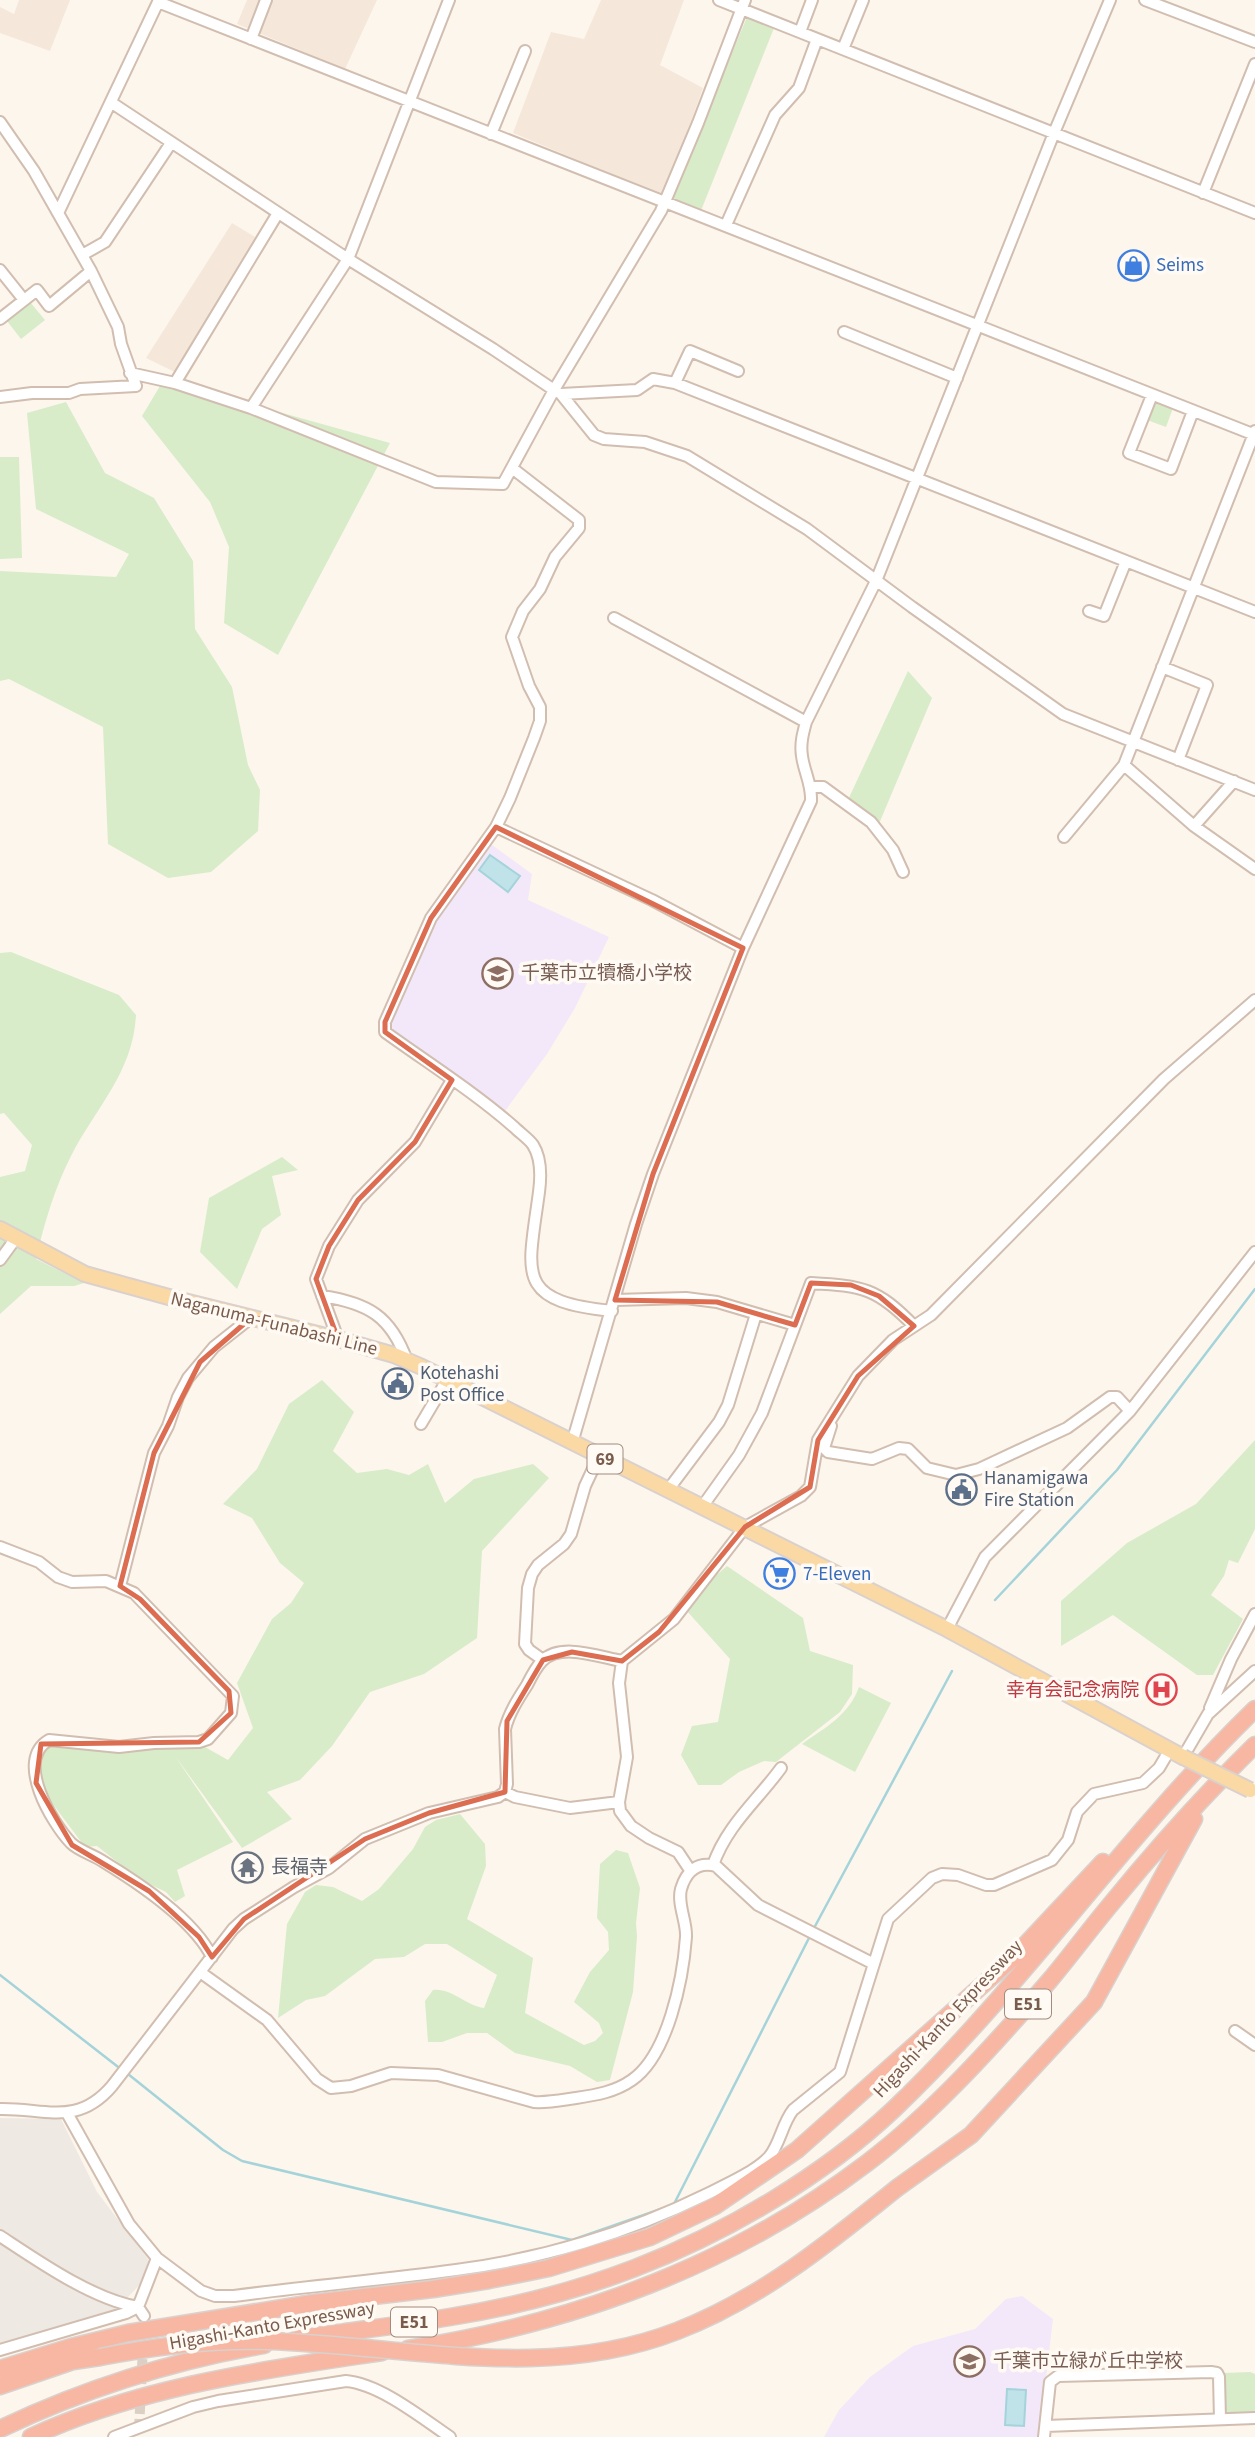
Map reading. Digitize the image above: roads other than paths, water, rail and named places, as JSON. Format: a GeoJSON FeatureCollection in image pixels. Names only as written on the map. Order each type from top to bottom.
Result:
{"type":"FeatureCollection","features":[{"type":"Feature","properties":{"kind":"highway","name":"Higashi-Kanto Expressway"},"geometry":{"type":"LineString","coordinates":[[0,2429],[75,2396],[153,2370],[248,2348],[450,2317],[539,2299],[637,2267],[704,2237],[764,2204],[853,2144],[892,2110],[978,2022],[1184,1782],[1255,1709]]}},
{"type":"Feature","properties":{"kind":"highway","name":"E51"},"geometry":{"type":"LineString","coordinates":[[32,2437],[110,2407],[203,2382],[502,2332],[594,2306],[650,2286],[714,2257],[824,2193],[908,2129],[978,2059],[1050,1980],[1208,1792],[1255,1745]]}},
{"type":"Feature","properties":{"kind":"highway"},"geometry":{"type":"LineString","coordinates":[[0,2369],[71,2347],[183,2323],[313,2303],[433,2290],[550,2268],[650,2237],[715,2206],[797,2150],[1015,1956],[1150,1811],[1184,1782]]}},
{"type":"Feature","properties":{"kind":"highway"},"geometry":{"type":"LineString","coordinates":[[0,2386],[73,2361],[180,2344],[219,2341],[270,2341],[449,2356],[520,2359],[582,2355],[675,2332],[721,2312],[769,2284],[824,2246],[897,2188],[971,2135],[1094,2001],[1208,1792]]}},
{"type":"Feature","properties":{"kind":"main road","name":"Naganuma-Funabashi Line"},"geometry":{"type":"LineString","coordinates":[[0,1229],[85,1273],[338,1339],[407,1361],[947,1629],[1169,1751],[1253,1789]]}},
{"type":"Feature","properties":{"kind":"street"},"geometry":{"type":"LineString","coordinates":[[251,39],[266,0]]}},
{"type":"Feature","properties":{"kind":"street"},"geometry":{"type":"LineString","coordinates":[[251,408],[348,259],[449,0]]}},
{"type":"Feature","properties":{"kind":"street"},"geometry":{"type":"LineString","coordinates":[[719,0],[743,4],[843,50],[1255,213]]}},
{"type":"Feature","properties":{"kind":"street"},"geometry":{"type":"LineString","coordinates":[[800,32],[812,0]]}},
{"type":"Feature","properties":{"kind":"street"},"geometry":{"type":"LineString","coordinates":[[843,50],[863,0]]}},
{"type":"Feature","properties":{"kind":"street"},"geometry":{"type":"LineString","coordinates":[[572,1443],[653,1174],[743,948],[811,801],[812,788],[802,756],[802,737],[806,722],[876,581],[1054,133],[1110,0]]}},
{"type":"Feature","properties":{"kind":"street"},"geometry":{"type":"LineString","coordinates":[[1145,0],[1255,42]]}},
{"type":"Feature","properties":{"kind":"street"},"geometry":{"type":"LineString","coordinates":[[58,213],[159,1],[1192,411],[1255,433],[1124,765],[1064,837]]}},
{"type":"Feature","properties":{"kind":"street"},"geometry":{"type":"LineString","coordinates":[[130,373],[175,383],[251,408],[436,482],[503,484],[665,202],[743,4]]}},
{"type":"Feature","properties":{"kind":"street"},"geometry":{"type":"LineString","coordinates":[[726,225],[775,115],[799,88],[817,39]]}},
{"type":"Feature","properties":{"kind":"street"},"geometry":{"type":"LineString","coordinates":[[491,134],[526,51]]}},
{"type":"Feature","properties":{"kind":"street"},"geometry":{"type":"LineString","coordinates":[[1203,193],[1255,64]]}},
{"type":"Feature","properties":{"kind":"street"},"geometry":{"type":"LineString","coordinates":[[112,103],[348,259],[557,392],[594,435],[604,439],[645,442],[687,456],[807,529],[1063,714],[1255,790]]}},
{"type":"Feature","properties":{"kind":"street"},"geometry":{"type":"LineString","coordinates":[[0,122],[34,171],[91,271],[118,327],[136,386],[0,397]]}},
{"type":"Feature","properties":{"kind":"street"},"geometry":{"type":"LineString","coordinates":[[82,255],[105,242],[171,143]]}},
{"type":"Feature","properties":{"kind":"street"},"geometry":{"type":"LineString","coordinates":[[175,383],[278,213]]}},
{"type":"Feature","properties":{"kind":"street"},"geometry":{"type":"LineString","coordinates":[[0,270],[24,300]]}},
{"type":"Feature","properties":{"kind":"street"},"geometry":{"type":"LineString","coordinates":[[0,319],[37,290],[49,306],[91,271]]}},
{"type":"Feature","properties":{"kind":"street"},"geometry":{"type":"LineString","coordinates":[[844,332],[957,378]]}},
{"type":"Feature","properties":{"kind":"street"},"geometry":{"type":"LineString","coordinates":[[675,383],[691,351],[738,371]]}},
{"type":"Feature","properties":{"kind":"street"},"geometry":{"type":"LineString","coordinates":[[557,392],[637,390],[653,379],[675,383],[1255,612]]}},
{"type":"Feature","properties":{"kind":"street"},"geometry":{"type":"LineString","coordinates":[[1152,395],[1129,453],[1171,469],[1192,411]]}},
{"type":"Feature","properties":{"kind":"street"},"geometry":{"type":"LineString","coordinates":[[512,468],[579,520],[579,528],[555,558],[540,589],[523,611],[512,637],[529,686],[540,707],[540,721],[510,799],[496,827],[431,918],[385,1022],[385,1032],[498,1114],[533,1144],[540,1172],[530,1259],[536,1283],[545,1294],[561,1302],[614,1305],[686,1297],[717,1302],[795,1325]]}},
{"type":"Feature","properties":{"kind":"street"},"geometry":{"type":"LineString","coordinates":[[1089,611],[1104,616],[1126,561]]}},
{"type":"Feature","properties":{"kind":"street"},"geometry":{"type":"LineString","coordinates":[[614,618],[806,722]]}},
{"type":"Feature","properties":{"kind":"street"},"geometry":{"type":"LineString","coordinates":[[1163,667],[1207,685],[1178,760]]}},
{"type":"Feature","properties":{"kind":"street"},"geometry":{"type":"LineString","coordinates":[[1124,765],[1195,826],[1255,869]]}},
{"type":"Feature","properties":{"kind":"street"},"geometry":{"type":"LineString","coordinates":[[1195,826],[1234,781]]}},
{"type":"Feature","properties":{"kind":"street"},"geometry":{"type":"LineString","coordinates":[[812,788],[823,788],[871,822],[893,850],[903,872]]}},
{"type":"Feature","properties":{"kind":"street"},"geometry":{"type":"LineString","coordinates":[[496,827],[652,900],[743,948]]}},
{"type":"Feature","properties":{"kind":"street"},"geometry":{"type":"LineString","coordinates":[[691,1870],[678,1852],[631,1826],[620,1811],[627,1757],[619,1683],[622,1661],[674,1619],[745,1528],[800,1496],[810,1487],[818,1440],[858,1376],[875,1356],[892,1340],[940,1306],[1164,1079],[1255,1000]]}},
{"type":"Feature","properties":{"kind":"street"},"geometry":{"type":"LineString","coordinates":[[338,1339],[316,1279],[329,1246],[358,1200],[415,1142],[452,1080]]}},
{"type":"Feature","properties":{"kind":"street"},"geometry":{"type":"LineString","coordinates":[[0,1260],[16,1238]]}},
{"type":"Feature","properties":{"kind":"street"},"geometry":{"type":"LineString","coordinates":[[947,1629],[985,1557],[1130,1411],[1255,1252]]}},
{"type":"Feature","properties":{"kind":"street"},"geometry":{"type":"LineString","coordinates":[[702,1507],[739,1455],[762,1413],[811,1283],[850,1285],[864,1289],[892,1305],[914,1326]]}},
{"type":"Feature","properties":{"kind":"street"},"geometry":{"type":"LineString","coordinates":[[322,1296],[345,1299],[371,1310],[398,1336],[407,1361]]}},
{"type":"Feature","properties":{"kind":"street"},"geometry":{"type":"LineString","coordinates":[[668,1490],[719,1423],[756,1314]]}},
{"type":"Feature","properties":{"kind":"street"},"geometry":{"type":"LineString","coordinates":[[120,1586],[154,1453],[168,1426],[178,1397],[188,1378],[207,1354],[252,1318]]}},
{"type":"Feature","properties":{"kind":"street"},"geometry":{"type":"LineString","coordinates":[[421,1424],[447,1380]]}},
{"type":"Feature","properties":{"kind":"street"},"geometry":{"type":"LineString","coordinates":[[835,1412],[824,1448],[828,1452],[872,1459],[899,1448],[908,1449],[927,1468],[956,1475],[979,1469],[1067,1428],[1110,1398],[1117,1398],[1130,1411]]}},
{"type":"Feature","properties":{"kind":"street"},"geometry":{"type":"LineString","coordinates":[[542,1660],[529,1650],[526,1644],[528,1588],[538,1565],[557,1552],[571,1534],[585,1486],[599,1456]]}},
{"type":"Feature","properties":{"kind":"street"},"geometry":{"type":"LineString","coordinates":[[0,1547],[39,1562],[58,1577],[72,1582],[106,1581],[120,1586],[140,1599],[233,1696],[231,1713],[208,1739],[199,1742],[154,1742],[119,1747],[49,1740],[41,1744],[38,1750],[34,1774],[40,1797],[72,1845],[90,1853],[149,1891],[200,1937],[212,1957]]}},
{"type":"Feature","properties":{"kind":"street"},"geometry":{"type":"LineString","coordinates":[[1183,1757],[1208,1714],[1231,1660],[1255,1614]]}},
{"type":"Feature","properties":{"kind":"street"},"geometry":{"type":"LineString","coordinates":[[0,2109],[67,2113],[84,2109],[104,2096],[233,1929],[244,1919],[329,1868],[365,1839],[429,1813],[498,1797],[505,1792],[507,1721],[542,1660],[560,1652],[572,1652],[622,1661]]}},
{"type":"Feature","properties":{"kind":"street"},"geometry":{"type":"LineString","coordinates":[[1208,1714],[1255,1671]]}},
{"type":"Feature","properties":{"kind":"street"},"geometry":{"type":"LineString","coordinates":[[67,2113],[129,2224],[156,2258],[201,2291],[215,2296],[458,2270],[576,2245],[673,2211],[733,2181],[763,2162],[775,2147],[793,2110],[840,2072],[888,1919],[932,1878],[942,1874],[958,1875],[986,1885],[994,1885],[1052,1860],[1068,1840],[1077,1812],[1094,1794],[1143,1783],[1159,1769],[1169,1751]]}},
{"type":"Feature","properties":{"kind":"street"},"geometry":{"type":"LineString","coordinates":[[713,1865],[718,1850],[737,1819],[781,1769]]}},
{"type":"Feature","properties":{"kind":"street"},"geometry":{"type":"LineString","coordinates":[[505,1792],[515,1797],[570,1808],[620,1802]]}},
{"type":"Feature","properties":{"kind":"street"},"geometry":{"type":"LineString","coordinates":[[200,1972],[268,2020],[317,2079],[331,2088],[351,2086],[391,2073],[406,2073],[449,2077],[544,2103],[602,2095],[630,2082],[657,2050],[676,2001],[682,1975],[686,1934],[681,1891],[691,1870],[699,1865],[713,1865],[758,1905],[872,1963]]}},
{"type":"Feature","properties":{"kind":"street"},"geometry":{"type":"LineString","coordinates":[[1235,2031],[1255,2045]]}},
{"type":"Feature","properties":{"kind":"street"},"geometry":{"type":"LineString","coordinates":[[0,2236],[56,2273],[141,2311]]}},
{"type":"Feature","properties":{"kind":"street"},"geometry":{"type":"LineString","coordinates":[[141,2311],[156,2258]]}},
{"type":"Feature","properties":{"kind":"street"},"geometry":{"type":"LineString","coordinates":[[0,2350],[141,2311]]}},
{"type":"Feature","properties":{"kind":"street"},"geometry":{"type":"LineString","coordinates":[[1220,2419],[1219,2377],[1212,2372],[1058,2376],[1050,2382],[1045,2431],[1255,2418]]}},
{"type":"Feature","properties":{"kind":"street"},"geometry":{"type":"LineString","coordinates":[[114,2437],[138,2433],[193,2407],[346,2381],[357,2382],[397,2402],[450,2437]]}},
{"type":"Feature","properties":{"kind":"water"},"geometry":{"type":"Polygon","coordinates":[[[490,855],[520,876],[508,892],[479,870],[490,855]]]}},
{"type":"Feature","properties":{"kind":"water"},"geometry":{"type":"Polygon","coordinates":[[[1007,2389],[1026,2390],[1024,2426],[1005,2425],[1007,2389]]]}},
{"type":"Feature","properties":{"kind":"waterway"},"geometry":{"type":"LineString","coordinates":[[995,1600],[1117,1470],[1255,1289]]}},
{"type":"Feature","properties":{"kind":"waterway"},"geometry":{"type":"LineString","coordinates":[[813,1930],[952,1671]]}},
{"type":"Feature","properties":{"kind":"waterway"},"geometry":{"type":"LineString","coordinates":[[674,2204],[810,1936]]}},
{"type":"Feature","properties":{"kind":"waterway"},"geometry":{"type":"LineString","coordinates":[[0,1975],[122,2070]]}},
{"type":"Feature","properties":{"kind":"waterway"},"geometry":{"type":"LineString","coordinates":[[128,2074],[223,2150],[242,2161],[572,2240],[661,2209]]}},
{"type":"Feature","properties":{"kind":"tunnel"},"geometry":{"type":"LineString","coordinates":[[139,2429],[144,2326]]}},
{"type":"Feature","properties":{"kind":"place","name":"Seims"},"geometry":{"type":"Point","coordinates":[1133,265]}},
{"type":"Feature","properties":{"kind":"place","name":"千葉市立犢橋小学校"},"geometry":{"type":"Point","coordinates":[498,973]}},
{"type":"Feature","properties":{"kind":"place","name":"Kotehashi Post Office"},"geometry":{"type":"Point","coordinates":[397,1384]}},
{"type":"Feature","properties":{"kind":"place","name":"Hanamigawa Fire Station"},"geometry":{"type":"Point","coordinates":[961,1489]}},
{"type":"Feature","properties":{"kind":"place","name":"7-Eleven"},"geometry":{"type":"Point","coordinates":[780,1574]}},
{"type":"Feature","properties":{"kind":"place","name":"幸有会記念病院"},"geometry":{"type":"Point","coordinates":[1162,1690]}},
{"type":"Feature","properties":{"kind":"place","name":"長福寺"},"geometry":{"type":"Point","coordinates":[248,1867]}},
{"type":"Feature","properties":{"kind":"place","name":"千葉市立緑が丘中学校"},"geometry":{"type":"Point","coordinates":[970,2361]}}]}
